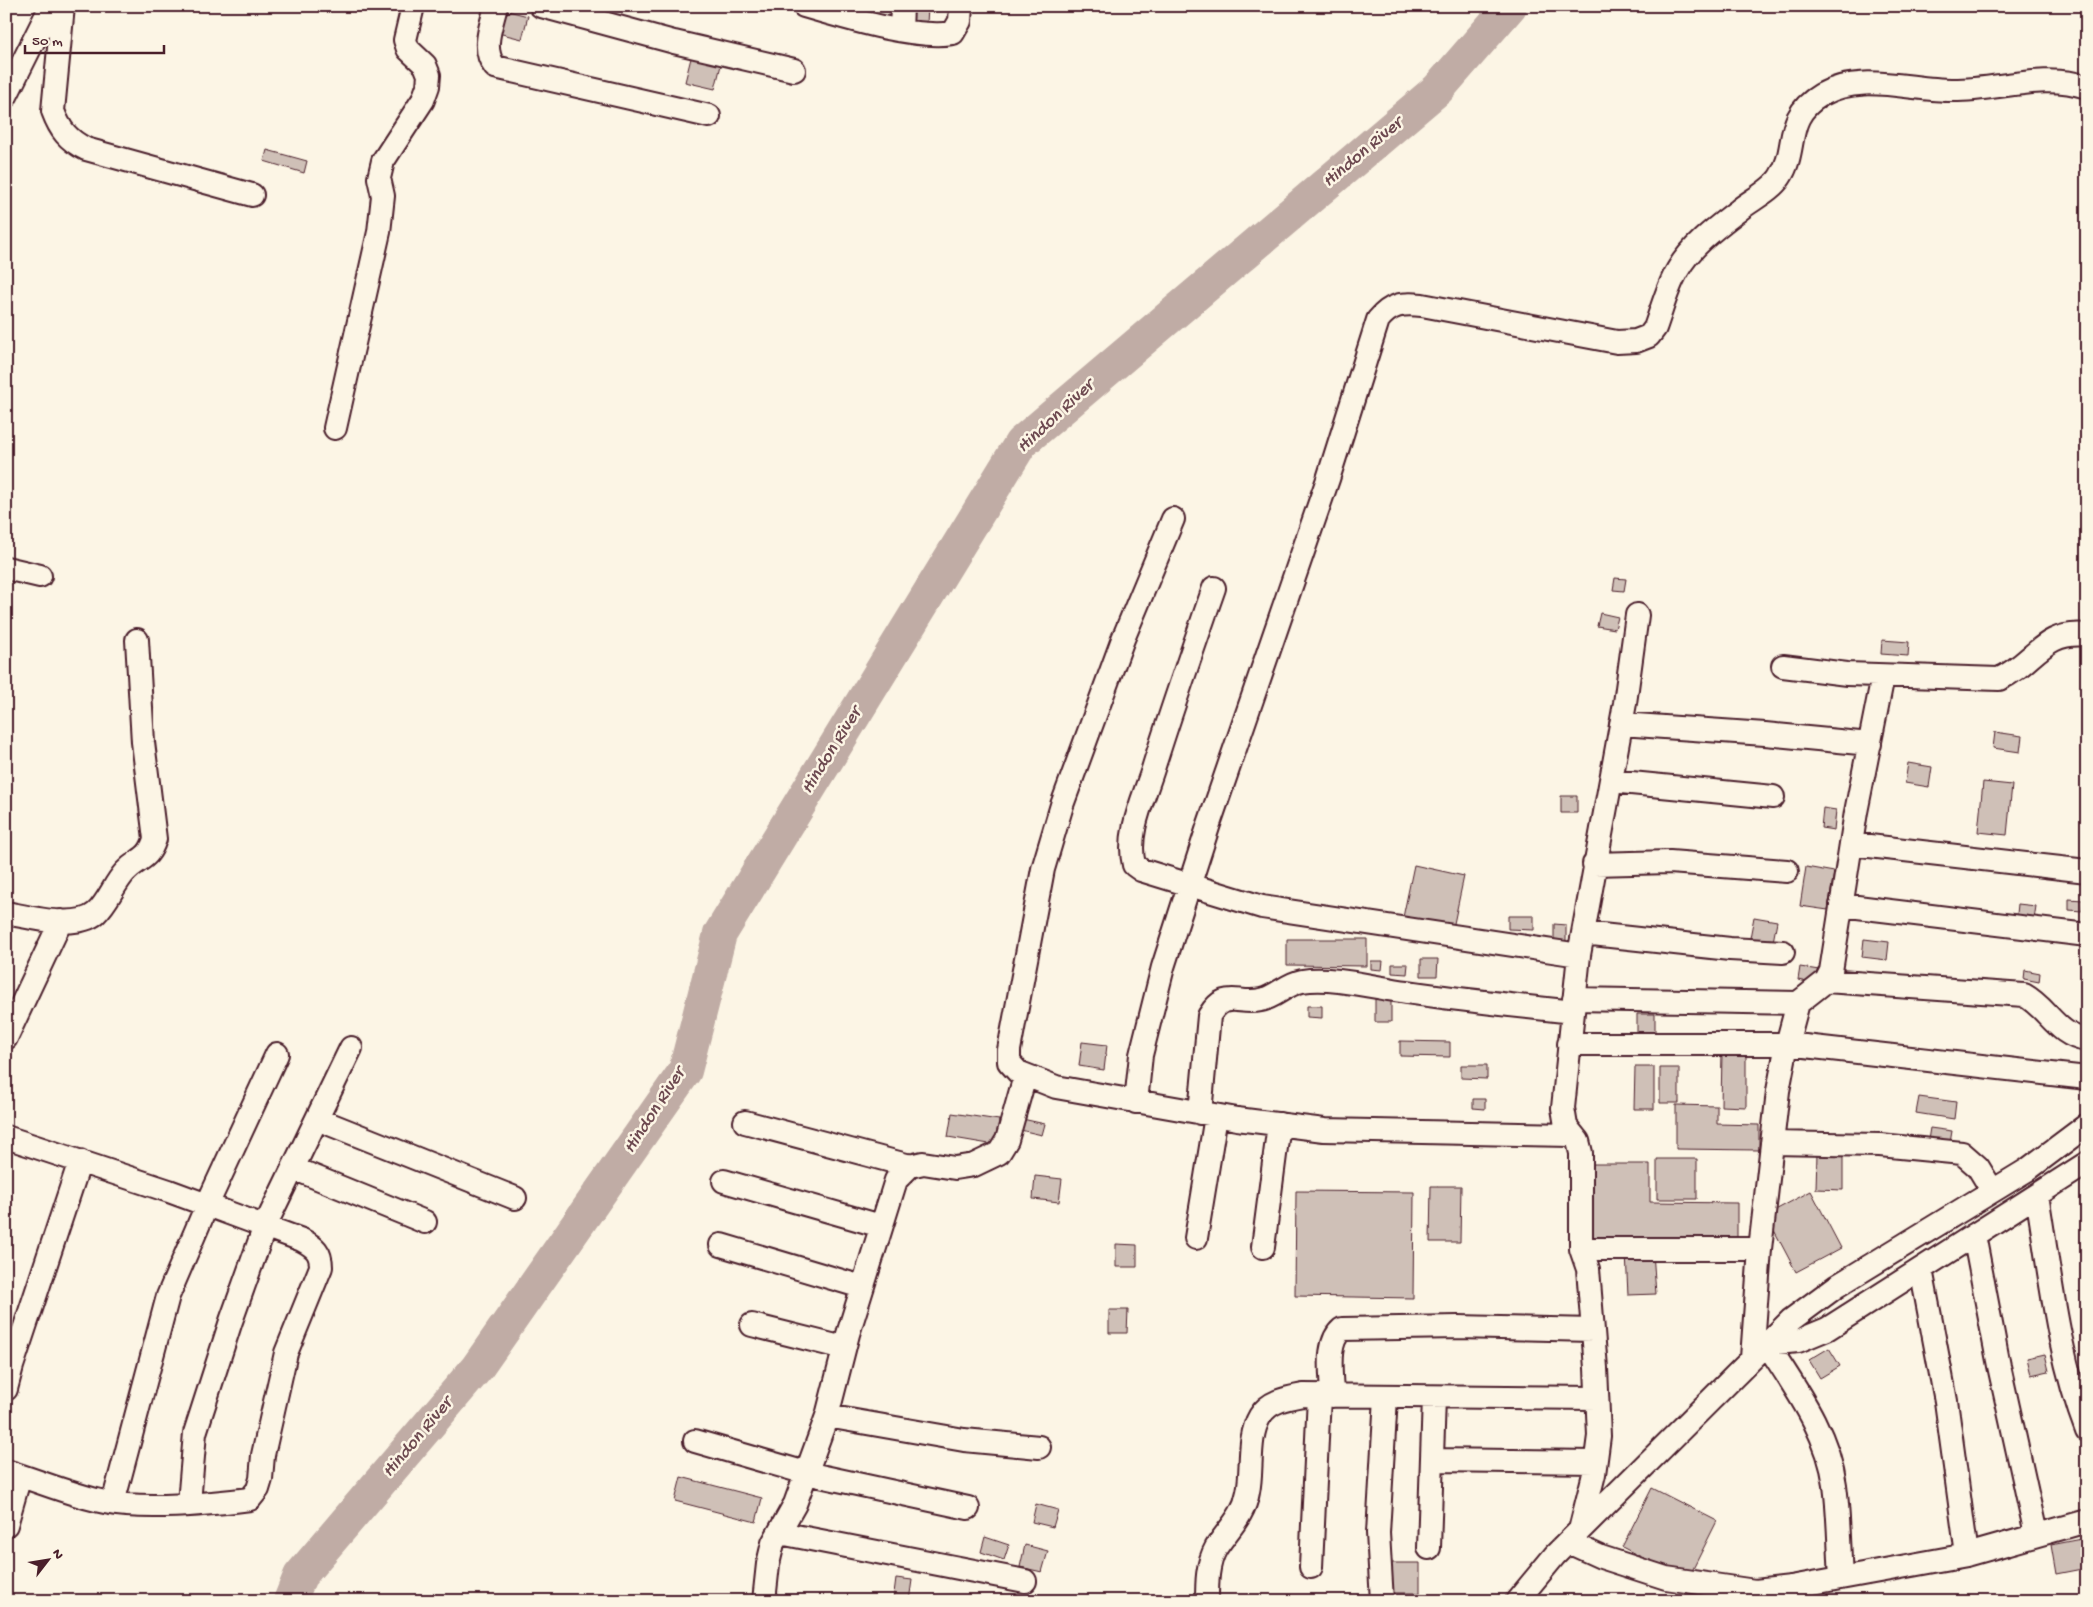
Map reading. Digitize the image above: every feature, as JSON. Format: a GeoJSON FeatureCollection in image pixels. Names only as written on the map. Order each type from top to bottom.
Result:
{"type":"FeatureCollection","features":[{"type":"Feature","properties":{"kind":"street"},"geometry":{"type":"LineString","coordinates":[[6,96],[51,6]]}},
{"type":"Feature","properties":{"kind":"street"},"geometry":{"type":"LineString","coordinates":[[63,6],[53,111],[58,126],[71,142],[86,149],[252,195]]}},
{"type":"Feature","properties":{"kind":"street"},"geometry":{"type":"LineString","coordinates":[[335,428],[379,232],[383,196],[379,178],[384,161],[423,100],[428,86],[428,74],[425,65],[408,49],[405,40],[413,6]]}},
{"type":"Feature","properties":{"kind":"street"},"geometry":{"type":"LineString","coordinates":[[496,6],[486,50],[488,58],[495,67],[710,116]]}},
{"type":"Feature","properties":{"kind":"street"},"geometry":{"type":"LineString","coordinates":[[541,6],[674,42],[794,70]]}},
{"type":"Feature","properties":{"kind":"street"},"geometry":{"type":"LineString","coordinates":[[804,6],[847,12],[901,30],[942,35],[953,33],[960,21],[961,6]]}},
{"type":"Feature","properties":{"kind":"street"},"geometry":{"type":"LineString","coordinates":[[901,30],[902,6]]}},
{"type":"Feature","properties":{"kind":"street"},"geometry":{"type":"LineString","coordinates":[[1136,1102],[1141,1055],[1163,967],[1328,479],[1378,320],[1386,311],[1402,303],[1422,305],[1568,335],[1617,342],[1636,341],[1649,336],[1655,328],[1676,271],[1688,256],[1738,210],[1780,178],[1786,162],[1793,125],[1807,106],[1821,94],[1847,86],[1874,83],[1952,90],[2040,81],[2066,81],[2087,87]]}},
{"type":"Feature","properties":{"kind":"street"},"geometry":{"type":"LineString","coordinates":[[1173,519],[1086,735],[1043,869],[1009,1050],[1009,1062],[1018,1072],[1025,1076],[1056,1087],[1208,1114],[1324,1130],[1571,1135]]}},
{"type":"Feature","properties":{"kind":"street"},"geometry":{"type":"LineString","coordinates":[[6,568],[40,576]]}},
{"type":"Feature","properties":{"kind":"street"},"geometry":{"type":"LineString","coordinates":[[1214,588],[1137,820],[1131,855],[1134,865],[1141,870],[1262,907],[1579,955]]}},
{"type":"Feature","properties":{"kind":"street"},"geometry":{"type":"LineString","coordinates":[[1574,1536],[1596,1462],[1599,1436],[1588,1269],[1581,1249],[1581,1153],[1578,1141],[1571,1135],[1566,1126],[1563,1108],[1579,955],[1594,864],[1621,724],[1637,616]]}},
{"type":"Feature","properties":{"kind":"street"},"geometry":{"type":"LineString","coordinates":[[1783,666],[1883,676],[1999,679],[2011,674],[2057,637],[2067,634],[2087,635]]}},
{"type":"Feature","properties":{"kind":"street"},"geometry":{"type":"LineString","coordinates":[[6,913],[61,921],[79,921],[96,913],[126,871],[150,852],[155,839],[143,742],[137,640]]}},
{"type":"Feature","properties":{"kind":"street"},"geometry":{"type":"LineString","coordinates":[[1196,1238],[1208,1114],[1209,1016],[1215,1006],[1224,1000],[1264,1000],[1290,984],[1304,980],[1331,981],[1461,1000],[1573,1006],[1798,1003],[1826,982],[1831,971],[1841,905],[1883,676]]}},
{"type":"Feature","properties":{"kind":"street"},"geometry":{"type":"LineString","coordinates":[[1621,724],[1765,734],[1870,744]]}},
{"type":"Feature","properties":{"kind":"street"},"geometry":{"type":"LineString","coordinates":[[1611,781],[1773,797]]}},
{"type":"Feature","properties":{"kind":"street"},"geometry":{"type":"LineString","coordinates":[[1852,844],[2087,871]]}},
{"type":"Feature","properties":{"kind":"street"},"geometry":{"type":"LineString","coordinates":[[1594,864],[1670,862],[1787,871]]}},
{"type":"Feature","properties":{"kind":"street"},"geometry":{"type":"LineString","coordinates":[[1841,905],[2087,935]]}},
{"type":"Feature","properties":{"kind":"street"},"geometry":{"type":"LineString","coordinates":[[6,1038],[61,921]]}},
{"type":"Feature","properties":{"kind":"street"},"geometry":{"type":"LineString","coordinates":[[1583,932],[1730,950],[1783,952]]}},
{"type":"Feature","properties":{"kind":"street"},"geometry":{"type":"LineString","coordinates":[[1826,982],[2024,995],[2034,1001],[2063,1032],[2074,1038],[2087,1040]]}},
{"type":"Feature","properties":{"kind":"street"},"geometry":{"type":"LineString","coordinates":[[1798,1003],[1778,1092],[1760,1249],[1759,1351],[1815,1422],[1829,1459],[1835,1485],[1841,1577]]}},
{"type":"Feature","properties":{"kind":"street"},"geometry":{"type":"LineString","coordinates":[[1570,1044],[1788,1044],[2087,1078]]}},
{"type":"Feature","properties":{"kind":"street"},"geometry":{"type":"LineString","coordinates":[[189,1503],[194,1433],[231,1321],[266,1226],[351,1048]]}},
{"type":"Feature","properties":{"kind":"street"},"geometry":{"type":"LineString","coordinates":[[113,1503],[168,1296],[206,1205],[277,1054]]}},
{"type":"Feature","properties":{"kind":"street"},"geometry":{"type":"LineString","coordinates":[[745,1122],[910,1166],[923,1163],[955,1168],[974,1166],[999,1153],[1007,1140],[1025,1076]]}},
{"type":"Feature","properties":{"kind":"street"},"geometry":{"type":"LineString","coordinates":[[316,1119],[515,1198]]}},
{"type":"Feature","properties":{"kind":"street"},"geometry":{"type":"LineString","coordinates":[[1263,1247],[1279,1124]]}},
{"type":"Feature","properties":{"kind":"street"},"geometry":{"type":"LineString","coordinates":[[1517,1601],[1574,1536],[1759,1351],[1791,1320],[1837,1286],[2026,1170],[2082,1128],[2087,1163],[1827,1329],[1798,1342],[1759,1351]]}},
{"type":"Feature","properties":{"kind":"street"},"geometry":{"type":"LineString","coordinates":[[6,1136],[266,1226],[314,1247],[321,1256],[321,1267],[286,1353],[277,1387],[258,1489],[250,1498],[134,1506],[71,1493],[13,1473],[6,1525]]}},
{"type":"Feature","properties":{"kind":"street"},"geometry":{"type":"LineString","coordinates":[[1772,1143],[1896,1146],[1962,1153],[1978,1167],[1992,1190]]}},
{"type":"Feature","properties":{"kind":"street"},"geometry":{"type":"LineString","coordinates":[[6,1389],[80,1161]]}},
{"type":"Feature","properties":{"kind":"street"},"geometry":{"type":"LineString","coordinates":[[764,1601],[768,1564],[774,1543],[795,1504],[827,1416],[862,1286],[896,1180],[910,1166]]}},
{"type":"Feature","properties":{"kind":"street"},"geometry":{"type":"LineString","coordinates":[[293,1168],[425,1222]]}},
{"type":"Feature","properties":{"kind":"street"},"geometry":{"type":"LineString","coordinates":[[724,1181],[881,1226]]}},
{"type":"Feature","properties":{"kind":"street"},"geometry":{"type":"LineString","coordinates":[[2036,1194],[2060,1333],[2077,1406],[2087,1431]]}},
{"type":"Feature","properties":{"kind":"street"},"geometry":{"type":"LineString","coordinates":[[1974,1235],[1999,1366],[2036,1534]]}},
{"type":"Feature","properties":{"kind":"street"},"geometry":{"type":"LineString","coordinates":[[721,1246],[862,1286]]}},
{"type":"Feature","properties":{"kind":"street"},"geometry":{"type":"LineString","coordinates":[[1581,1249],[1760,1249]]}},
{"type":"Feature","properties":{"kind":"street"},"geometry":{"type":"LineString","coordinates":[[1921,1269],[1946,1400],[1967,1555]]}},
{"type":"Feature","properties":{"kind":"street"},"geometry":{"type":"LineString","coordinates":[[752,1325],[844,1348]]}},
{"type":"Feature","properties":{"kind":"street"},"geometry":{"type":"LineString","coordinates":[[1311,1567],[1332,1346],[1335,1335],[1342,1329],[1458,1327],[1593,1330]]}},
{"type":"Feature","properties":{"kind":"street"},"geometry":{"type":"LineString","coordinates":[[1207,1601],[1207,1578],[1211,1560],[1216,1548],[1242,1513],[1248,1492],[1253,1442],[1259,1417],[1270,1406],[1285,1398],[1326,1396],[1597,1398]]}},
{"type":"Feature","properties":{"kind":"street"},"geometry":{"type":"LineString","coordinates":[[1382,1601],[1378,1533],[1386,1397]]}},
{"type":"Feature","properties":{"kind":"street"},"geometry":{"type":"LineString","coordinates":[[1428,1548],[1434,1397]]}},
{"type":"Feature","properties":{"kind":"street"},"geometry":{"type":"LineString","coordinates":[[827,1416],[964,1440],[1039,1447]]}},
{"type":"Feature","properties":{"kind":"street"},"geometry":{"type":"LineString","coordinates":[[695,1441],[806,1473],[968,1508]]}},
{"type":"Feature","properties":{"kind":"street"},"geometry":{"type":"LineString","coordinates":[[1432,1460],[1596,1462]]}},
{"type":"Feature","properties":{"kind":"street"},"geometry":{"type":"LineString","coordinates":[[1574,1536],[1601,1557],[1666,1578],[1755,1591],[1967,1555],[2087,1521]]}},
{"type":"Feature","properties":{"kind":"street"},"geometry":{"type":"LineString","coordinates":[[780,1533],[1025,1581]]}},
{"type":"Feature","properties":{"kind":"building"},"geometry":{"type":"Polygon","coordinates":[[[904,6],[928,6],[927,24],[903,22],[904,6]]]}},
{"type":"Feature","properties":{"kind":"building"},"geometry":{"type":"Polygon","coordinates":[[[500,9],[528,16],[522,39],[494,32],[500,9]]]}},
{"type":"Feature","properties":{"kind":"building"},"geometry":{"type":"Polygon","coordinates":[[[691,58],[721,65],[715,89],[685,82],[691,58]]]}},
{"type":"Feature","properties":{"kind":"building"},"geometry":{"type":"Polygon","coordinates":[[[267,150],[307,161],[304,173],[264,161],[267,150]]]}},
{"type":"Feature","properties":{"kind":"building"},"geometry":{"type":"Polygon","coordinates":[[[1615,578],[1626,579],[1624,591],[1613,590],[1615,578]]]}},
{"type":"Feature","properties":{"kind":"building"},"geometry":{"type":"Polygon","coordinates":[[[1600,613],[1618,617],[1615,629],[1597,626],[1600,613]]]}},
{"type":"Feature","properties":{"kind":"building"},"geometry":{"type":"Polygon","coordinates":[[[1882,640],[1909,642],[1908,656],[1881,654],[1882,640]]]}},
{"type":"Feature","properties":{"kind":"building"},"geometry":{"type":"Polygon","coordinates":[[[1995,732],[2022,736],[2020,752],[1993,748],[1995,732]]]}},
{"type":"Feature","properties":{"kind":"building"},"geometry":{"type":"Polygon","coordinates":[[[1908,763],[1932,767],[1929,787],[1905,783],[1908,763]]]}},
{"type":"Feature","properties":{"kind":"building"},"geometry":{"type":"Polygon","coordinates":[[[1983,782],[2012,785],[2007,835],[1978,832],[1983,782]]]}},
{"type":"Feature","properties":{"kind":"building"},"geometry":{"type":"Polygon","coordinates":[[[1561,796],[1577,796],[1577,813],[1561,813],[1561,796]]]}},
{"type":"Feature","properties":{"kind":"building"},"geometry":{"type":"Polygon","coordinates":[[[1823,808],[1836,810],[1834,830],[1821,828],[1823,808]]]}},
{"type":"Feature","properties":{"kind":"building"},"geometry":{"type":"Polygon","coordinates":[[[1414,865],[1464,876],[1452,933],[1402,922],[1414,865]]]}},
{"type":"Feature","properties":{"kind":"building"},"geometry":{"type":"Polygon","coordinates":[[[1806,867],[1834,872],[1828,910],[1800,906],[1806,867]]]}},
{"type":"Feature","properties":{"kind":"building"},"geometry":{"type":"Polygon","coordinates":[[[2069,899],[2083,900],[2082,911],[2069,910],[2069,899]]]}},
{"type":"Feature","properties":{"kind":"building"},"geometry":{"type":"Polygon","coordinates":[[[2018,904],[2036,906],[2033,926],[2016,924],[2018,904]]]}},
{"type":"Feature","properties":{"kind":"building"},"geometry":{"type":"Polygon","coordinates":[[[1508,916],[1534,916],[1534,930],[1508,929],[1508,916]]]}},
{"type":"Feature","properties":{"kind":"building"},"geometry":{"type":"Polygon","coordinates":[[[1754,917],[1777,921],[1772,947],[1749,943],[1754,917]]]}},
{"type":"Feature","properties":{"kind":"building"},"geometry":{"type":"Polygon","coordinates":[[[1554,924],[1566,925],[1566,946],[1554,946],[1554,924]]]}},
{"type":"Feature","properties":{"kind":"building"},"geometry":{"type":"Polygon","coordinates":[[[1287,939],[1367,939],[1367,966],[1287,965],[1287,939]]]}},
{"type":"Feature","properties":{"kind":"building"},"geometry":{"type":"Polygon","coordinates":[[[1864,939],[1889,942],[1887,960],[1862,957],[1864,939]]]}},
{"type":"Feature","properties":{"kind":"building"},"geometry":{"type":"Polygon","coordinates":[[[1421,959],[1438,959],[1437,976],[1421,976],[1421,959]]]}},
{"type":"Feature","properties":{"kind":"building"},"geometry":{"type":"Polygon","coordinates":[[[1371,961],[1383,961],[1382,970],[1371,969],[1371,961]]]}},
{"type":"Feature","properties":{"kind":"building"},"geometry":{"type":"Polygon","coordinates":[[[1392,964],[1408,964],[1407,974],[1392,973],[1392,964]]]}},
{"type":"Feature","properties":{"kind":"building"},"geometry":{"type":"Polygon","coordinates":[[[1800,967],[1819,970],[1816,984],[1798,980],[1800,967]]]}},
{"type":"Feature","properties":{"kind":"building"},"geometry":{"type":"Polygon","coordinates":[[[2025,970],[2040,973],[2039,982],[2024,979],[2025,970]]]}},
{"type":"Feature","properties":{"kind":"building"},"geometry":{"type":"Polygon","coordinates":[[[1375,998],[1391,998],[1391,1022],[1375,1022],[1375,998]]]}},
{"type":"Feature","properties":{"kind":"building"},"geometry":{"type":"Polygon","coordinates":[[[1307,1006],[1322,1006],[1322,1018],[1307,1017],[1307,1006]]]}},
{"type":"Feature","properties":{"kind":"building"},"geometry":{"type":"Polygon","coordinates":[[[1637,1014],[1655,1014],[1655,1040],[1637,1039],[1637,1014]]]}},
{"type":"Feature","properties":{"kind":"building"},"geometry":{"type":"Polygon","coordinates":[[[1400,1041],[1450,1042],[1450,1057],[1400,1056],[1400,1041]]]}},
{"type":"Feature","properties":{"kind":"building"},"geometry":{"type":"Polygon","coordinates":[[[1082,1042],[1107,1045],[1104,1070],[1079,1066],[1082,1042]]]}},
{"type":"Feature","properties":{"kind":"building"},"geometry":{"type":"Polygon","coordinates":[[[1722,1052],[1746,1052],[1746,1107],[1721,1106],[1722,1052]]]}},
{"type":"Feature","properties":{"kind":"building"},"geometry":{"type":"Polygon","coordinates":[[[1461,1065],[1487,1065],[1487,1079],[1461,1078],[1461,1065]]]}},
{"type":"Feature","properties":{"kind":"building"},"geometry":{"type":"Polygon","coordinates":[[[1635,1067],[1654,1067],[1654,1109],[1634,1109],[1635,1067]]]}},
{"type":"Feature","properties":{"kind":"building"},"geometry":{"type":"Polygon","coordinates":[[[1660,1068],[1679,1068],[1679,1103],[1660,1103],[1660,1068]]]}},
{"type":"Feature","properties":{"kind":"building"},"geometry":{"type":"Polygon","coordinates":[[[1919,1097],[1956,1102],[1954,1119],[1916,1113],[1919,1097]]]}},
{"type":"Feature","properties":{"kind":"building"},"geometry":{"type":"Polygon","coordinates":[[[1473,1099],[1485,1099],[1485,1109],[1473,1108],[1473,1099]]]}},
{"type":"Feature","properties":{"kind":"building"},"geometry":{"type":"Polygon","coordinates":[[[1676,1105],[1717,1106],[1717,1124],[1759,1125],[1759,1150],[1676,1149],[1676,1105]]]}},
{"type":"Feature","properties":{"kind":"building"},"geometry":{"type":"Polygon","coordinates":[[[952,1113],[999,1120],[995,1145],[948,1137],[952,1113]]]}},
{"type":"Feature","properties":{"kind":"building"},"geometry":{"type":"Polygon","coordinates":[[[1018,1118],[1045,1124],[1042,1135],[1016,1129],[1018,1118]]]}},
{"type":"Feature","properties":{"kind":"building"},"geometry":{"type":"Polygon","coordinates":[[[1930,1128],[1952,1131],[1949,1149],[1927,1146],[1930,1128]]]}},
{"type":"Feature","properties":{"kind":"building"},"geometry":{"type":"Polygon","coordinates":[[[1817,1153],[1843,1153],[1843,1190],[1816,1189],[1817,1153]]]}},
{"type":"Feature","properties":{"kind":"building"},"geometry":{"type":"Polygon","coordinates":[[[1657,1159],[1697,1159],[1697,1199],[1657,1199],[1657,1159]]]}},
{"type":"Feature","properties":{"kind":"building"},"geometry":{"type":"Polygon","coordinates":[[[1586,1164],[1650,1164],[1650,1202],[1737,1203],[1737,1245],[1585,1244],[1586,1164]]]}},
{"type":"Feature","properties":{"kind":"building"},"geometry":{"type":"Polygon","coordinates":[[[1035,1176],[1062,1179],[1059,1202],[1033,1199],[1035,1176]]]}},
{"type":"Feature","properties":{"kind":"building"},"geometry":{"type":"Polygon","coordinates":[[[1431,1186],[1461,1186],[1460,1242],[1430,1242],[1431,1186]]]}},
{"type":"Feature","properties":{"kind":"building"},"geometry":{"type":"Polygon","coordinates":[[[1296,1191],[1414,1192],[1413,1298],[1295,1296],[1296,1191]]]}},
{"type":"Feature","properties":{"kind":"building"},"geometry":{"type":"Polygon","coordinates":[[[1811,1191],[1841,1248],[1796,1272],[1766,1215],[1811,1191]]]}},
{"type":"Feature","properties":{"kind":"building"},"geometry":{"type":"Polygon","coordinates":[[[1116,1244],[1137,1245],[1137,1267],[1116,1267],[1116,1244]]]}},
{"type":"Feature","properties":{"kind":"building"},"geometry":{"type":"Polygon","coordinates":[[[1653,1252],[1656,1294],[1628,1295],[1626,1253],[1653,1252]]]}},
{"type":"Feature","properties":{"kind":"building"},"geometry":{"type":"Polygon","coordinates":[[[1109,1310],[1128,1310],[1127,1333],[1109,1333],[1109,1310]]]}},
{"type":"Feature","properties":{"kind":"building"},"geometry":{"type":"Polygon","coordinates":[[[1829,1348],[1840,1366],[1820,1378],[1809,1360],[1829,1348]]]}},
{"type":"Feature","properties":{"kind":"building"},"geometry":{"type":"Polygon","coordinates":[[[2045,1354],[2049,1371],[2031,1375],[2027,1358],[2045,1354]]]}},
{"type":"Feature","properties":{"kind":"building"},"geometry":{"type":"Polygon","coordinates":[[[681,1477],[762,1498],[756,1522],[675,1501],[681,1477]]]}},
{"type":"Feature","properties":{"kind":"building"},"geometry":{"type":"Polygon","coordinates":[[[1652,1488],[1717,1521],[1687,1581],[1622,1547],[1652,1488]]]}},
{"type":"Feature","properties":{"kind":"building"},"geometry":{"type":"Polygon","coordinates":[[[1036,1504],[1058,1510],[1053,1527],[1032,1522],[1036,1504]]]}},
{"type":"Feature","properties":{"kind":"building"},"geometry":{"type":"Polygon","coordinates":[[[985,1537],[1009,1545],[1004,1560],[981,1552],[985,1537]]]}},
{"type":"Feature","properties":{"kind":"building"},"geometry":{"type":"Polygon","coordinates":[[[2087,1538],[2087,1568],[2056,1574],[2051,1545],[2087,1538]]]}},
{"type":"Feature","properties":{"kind":"building"},"geometry":{"type":"Polygon","coordinates":[[[1025,1545],[1048,1551],[1042,1572],[1020,1567],[1025,1545]]]}},
{"type":"Feature","properties":{"kind":"building"},"geometry":{"type":"Polygon","coordinates":[[[1388,1563],[1420,1563],[1420,1593],[1388,1593],[1388,1563]]]}},
{"type":"Feature","properties":{"kind":"building"},"geometry":{"type":"Polygon","coordinates":[[[896,1578],[912,1580],[909,1601],[893,1601],[896,1578]]]}},
{"type":"Feature","properties":{"kind":"waterway","name":"Hindon River"},"geometry":{"type":"LineString","coordinates":[[290,1601],[300,1576],[477,1368],[685,1071],[720,934],[1021,443],[1438,89],[1510,6]]}}]}
